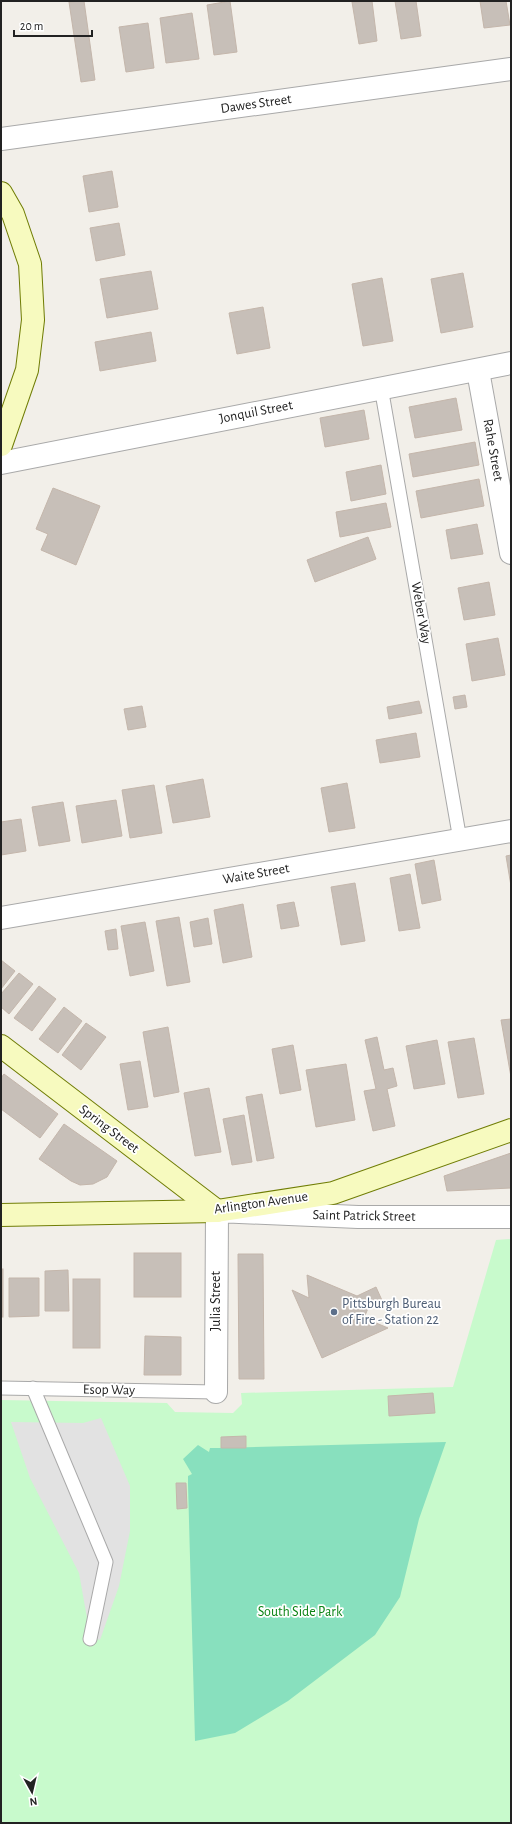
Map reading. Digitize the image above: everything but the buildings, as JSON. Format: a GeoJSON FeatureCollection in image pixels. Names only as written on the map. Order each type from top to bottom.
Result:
{"type":"FeatureCollection","features":[{"type":"Feature","properties":{"kind":"street","name":"Dawes Street"},"geometry":{"type":"LineString","coordinates":[[1,139],[511,68]]}},
{"type":"Feature","properties":{"kind":"street"},"geometry":{"type":"LineString","coordinates":[[1,193],[13,214],[30,264],[33,320],[27,370],[1,445]]}},
{"type":"Feature","properties":{"kind":"street","name":"Jonquil Street"},"geometry":{"type":"LineString","coordinates":[[1,463],[381,387],[478,371],[511,363]]}},
{"type":"Feature","properties":{"kind":"street","name":"Rahe Street"},"geometry":{"type":"LineString","coordinates":[[478,371],[511,553]]}},
{"type":"Feature","properties":{"kind":"street","name":"Waite Street"},"geometry":{"type":"LineString","coordinates":[[1,918],[511,831]]}},
{"type":"Feature","properties":{"kind":"street","name":"Spring Street"},"geometry":{"type":"LineString","coordinates":[[1,1046],[217,1211]]}},
{"type":"Feature","properties":{"kind":"street","name":"Arlington Avenue"},"geometry":{"type":"LineString","coordinates":[[1,1215],[217,1211],[333,1193],[511,1130]]}},
{"type":"Feature","properties":{"kind":"street","name":"Saint Patrick Street"},"geometry":{"type":"LineString","coordinates":[[217,1211],[358,1217],[511,1217]]}},
{"type":"Feature","properties":{"kind":"street","name":"Julia Street"},"geometry":{"type":"LineString","coordinates":[[216,1392],[217,1211]]}},
{"type":"Feature","properties":{"kind":"lane","name":"Weber Way"},"geometry":{"type":"LineString","coordinates":[[381,387],[460,840]]}},
{"type":"Feature","properties":{"kind":"lane","name":"Esop Way"},"geometry":{"type":"LineString","coordinates":[[1,1388],[216,1392]]}},
{"type":"Feature","properties":{"kind":"lane"},"geometry":{"type":"LineString","coordinates":[[33,1388],[106,1562],[90,1639]]}},
{"type":"Feature","properties":{"kind":"green space","name":"South Side Park"},"geometry":{"type":"Polygon","coordinates":[[[511,1239],[511,1823],[1,1823],[1,1400],[167,1403],[175,1412],[233,1413],[242,1404],[241,1393],[453,1387],[496,1240],[511,1239]]]}},
{"type":"Feature","properties":{"kind":"green space"},"geometry":{"type":"Polygon","coordinates":[[[446,1442],[419,1519],[400,1597],[375,1635],[288,1701],[235,1733],[195,1741],[188,1484],[188,1476],[192,1474],[183,1459],[198,1445],[209,1452],[210,1448],[446,1442]]]}},
{"type":"Feature","properties":{"kind":"shaded area"},"geometry":{"type":"Polygon","coordinates":[[[101,1418],[130,1486],[130,1531],[119,1586],[100,1640],[87,1636],[87,1618],[79,1573],[30,1478],[11,1422],[83,1423],[101,1418]]]}},
{"type":"Feature","properties":{"kind":"place","name":"Pittsburgh Bureau of Fire - Station 22"},"geometry":{"type":"Point","coordinates":[334,1312]}}]}
